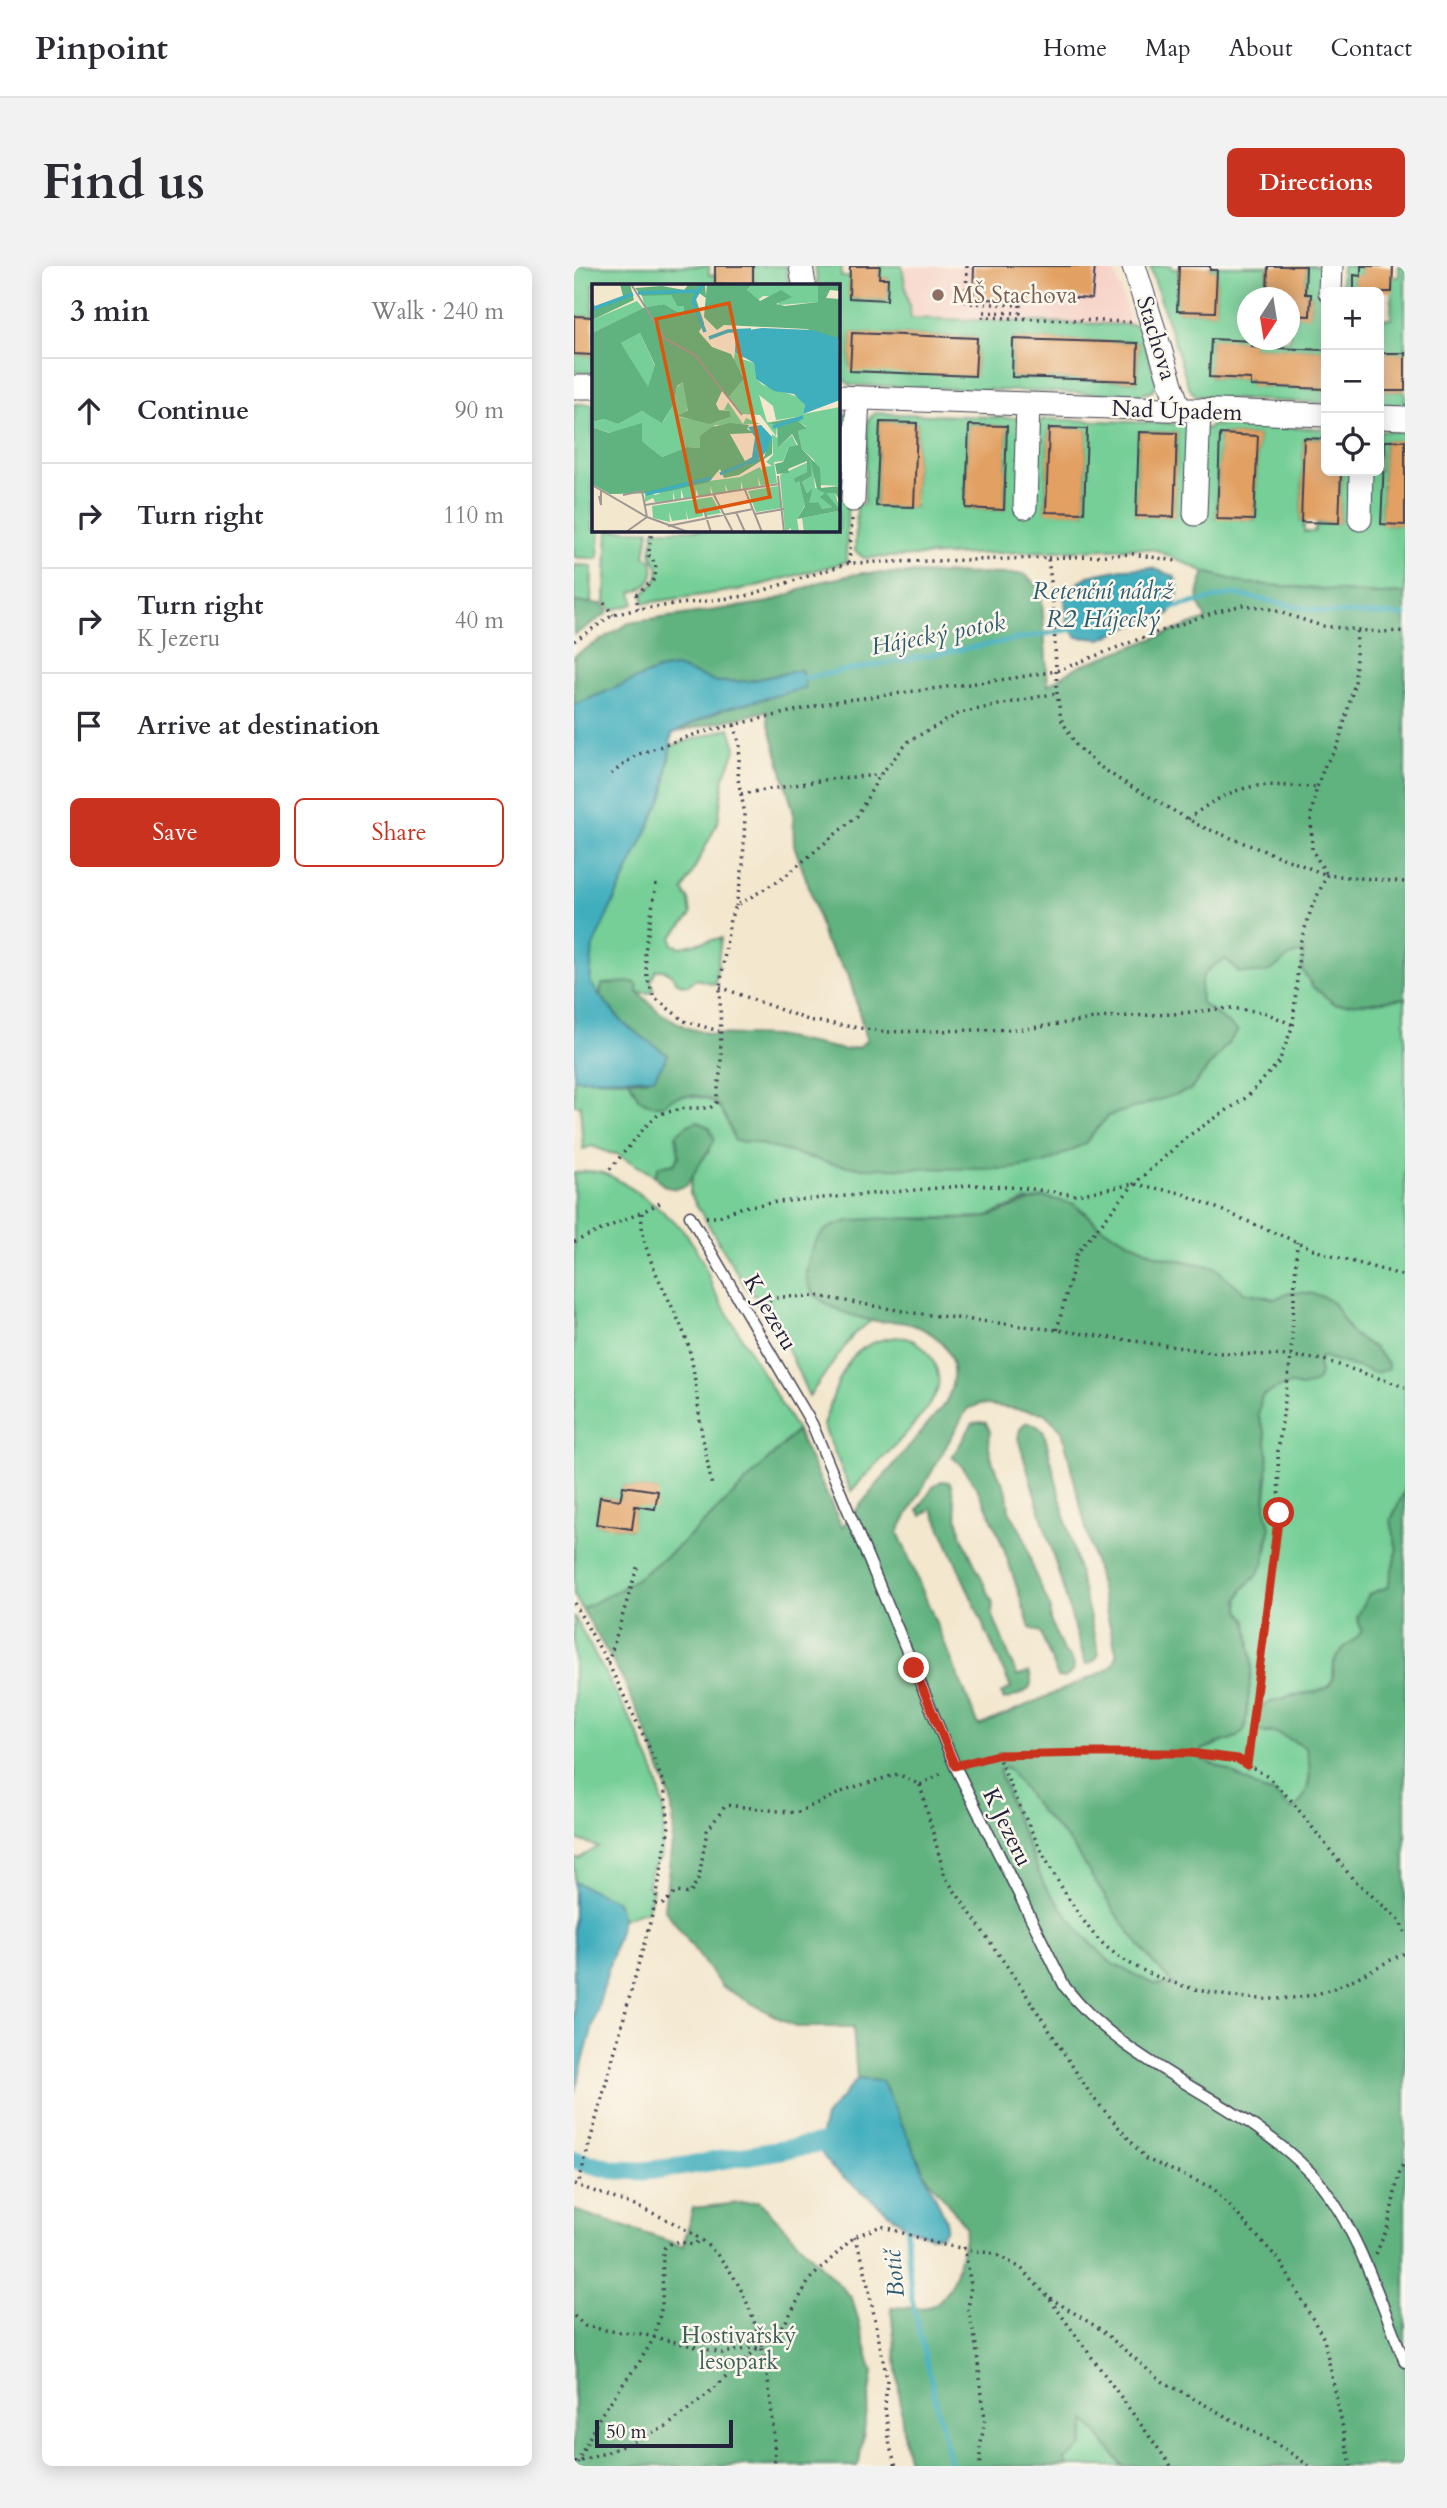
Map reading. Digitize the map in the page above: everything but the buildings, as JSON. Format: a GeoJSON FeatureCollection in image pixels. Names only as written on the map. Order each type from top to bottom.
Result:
{"type":"FeatureCollection","features":[{"type":"Feature","properties":{"kind":"street"},"geometry":{"type":"LineString","coordinates":[[800,266],[804,284]]}},
{"type":"Feature","properties":{"kind":"street","name":"Stachova"},"geometry":{"type":"LineString","coordinates":[[1134,266],[1189,410],[1195,514]]}},
{"type":"Feature","properties":{"kind":"street"},"geometry":{"type":"LineString","coordinates":[[1331,266],[1331,287]]}},
{"type":"Feature","properties":{"kind":"street"},"geometry":{"type":"LineString","coordinates":[[574,387],[592,387]]}},
{"type":"Feature","properties":{"kind":"street"},"geometry":{"type":"LineString","coordinates":[[848,397],[853,500]]}},
{"type":"Feature","properties":{"kind":"street","name":"Nad Úpadem"},"geometry":{"type":"LineString","coordinates":[[848,397],[1321,415]]}},
{"type":"Feature","properties":{"kind":"street"},"geometry":{"type":"LineString","coordinates":[[1025,507],[1028,404]]}},
{"type":"Feature","properties":{"kind":"street"},"geometry":{"type":"LineString","coordinates":[[1384,417],[1405,418]]}},
{"type":"Feature","properties":{"kind":"street"},"geometry":{"type":"LineString","coordinates":[[1360,519],[1361,476]]}},
{"type":"Feature","properties":{"kind":"lane","name":"K Jezeru"},"geometry":{"type":"LineString","coordinates":[[690,1216],[812,1424],[955,1766],[1051,1961],[1078,2004],[1130,2049],[1265,2134],[1311,2172],[1329,2195],[1349,2230],[1405,2362]]}},
{"type":"Feature","properties":{"kind":"path"},"geometry":{"type":"LineString","coordinates":[[967,266],[966,303],[1020,305],[1020,313],[983,312],[983,317],[1130,321]]}},
{"type":"Feature","properties":{"kind":"path"},"geometry":{"type":"LineString","coordinates":[[849,562],[853,500]]}},
{"type":"Feature","properties":{"kind":"path"},"geometry":{"type":"LineString","coordinates":[[638,609],[636,593],[655,579],[656,565],[649,557],[652,532]]}},
{"type":"Feature","properties":{"kind":"path"},"geometry":{"type":"LineString","coordinates":[[574,641],[613,615],[638,609],[746,596],[849,562],[1133,554],[1175,561]]}},
{"type":"Feature","properties":{"kind":"path"},"geometry":{"type":"LineString","coordinates":[[1048,558],[1061,719],[1076,745],[1096,764],[1200,826],[1327,875],[1405,881]]}},
{"type":"Feature","properties":{"kind":"path"},"geometry":{"type":"LineString","coordinates":[[604,603],[613,615]]}},
{"type":"Feature","properties":{"kind":"path"},"geometry":{"type":"LineString","coordinates":[[611,774],[636,755],[734,724],[833,702],[1056,671],[1171,627],[1243,605],[1267,608],[1322,626],[1405,631]]}},
{"type":"Feature","properties":{"kind":"path"},"geometry":{"type":"LineString","coordinates":[[1327,875],[1312,850],[1311,814],[1325,765],[1338,746],[1354,682],[1357,630]]}},
{"type":"Feature","properties":{"kind":"path"},"geometry":{"type":"LineString","coordinates":[[736,906],[783,878],[857,816],[880,775],[909,741],[960,713],[1057,693]]}},
{"type":"Feature","properties":{"kind":"path"},"geometry":{"type":"LineString","coordinates":[[610,1169],[659,1114],[686,1108],[709,1108],[716,1103],[721,1066],[720,987],[730,919],[736,906],[745,814],[738,779],[741,753],[734,724]]}},
{"type":"Feature","properties":{"kind":"path"},"geometry":{"type":"LineString","coordinates":[[741,794],[830,779],[880,775]]}},
{"type":"Feature","properties":{"kind":"path"},"geometry":{"type":"LineString","coordinates":[[1188,819],[1201,808],[1223,797],[1257,786],[1317,787]]}},
{"type":"Feature","properties":{"kind":"path"},"geometry":{"type":"LineString","coordinates":[[1057,1329],[1077,1253],[1134,1184],[1188,1136],[1247,1097],[1279,1062],[1293,1025],[1300,943],[1312,907],[1327,875]]}},
{"type":"Feature","properties":{"kind":"path"},"geometry":{"type":"LineString","coordinates":[[656,884],[645,952],[647,978],[654,997],[684,1021],[719,1031]]}},
{"type":"Feature","properties":{"kind":"path"},"geometry":{"type":"LineString","coordinates":[[720,987],[808,1020],[886,1032],[1025,1029],[1108,1017],[1230,1008],[1264,1012],[1293,1025]]}},
{"type":"Feature","properties":{"kind":"path"},"geometry":{"type":"LineString","coordinates":[[690,1216],[717,1217],[743,1208],[777,1202],[973,1185],[1076,1195],[1134,1184],[1181,1193],[1325,1254],[1405,1276]]}},
{"type":"Feature","properties":{"kind":"path"},"geometry":{"type":"LineString","coordinates":[[574,1242],[660,1203]]}},
{"type":"Feature","properties":{"kind":"path"},"geometry":{"type":"LineString","coordinates":[[642,1212],[642,1231],[650,1258],[676,1312],[694,1370],[701,1433],[712,1487]]}},
{"type":"Feature","properties":{"kind":"path"},"geometry":{"type":"LineString","coordinates":[[1247,1765],[1279,1513],[1278,1451],[1291,1356],[1297,1242]]}},
{"type":"Feature","properties":{"kind":"path"},"geometry":{"type":"LineString","coordinates":[[745,1310],[765,1300],[780,1297],[817,1296],[925,1315],[1057,1329],[1219,1353],[1324,1360],[1405,1387]]}},
{"type":"Feature","properties":{"kind":"path"},"geometry":{"type":"LineString","coordinates":[[608,1663],[638,1565]]}},
{"type":"Feature","properties":{"kind":"path"},"geometry":{"type":"LineString","coordinates":[[574,1603],[608,1663],[648,1745],[664,1785],[669,1826],[654,1907],[576,2185],[656,2216],[701,2240],[730,2270],[743,2294],[769,2377],[775,2466]]}},
{"type":"Feature","properties":{"kind":"path"},"geometry":{"type":"LineString","coordinates":[[920,1785],[955,1766],[997,1755],[1190,1753],[1238,1759],[1268,1777],[1290,1799],[1352,1878],[1399,1920],[1405,1932]]}},
{"type":"Feature","properties":{"kind":"path"},"geometry":{"type":"LineString","coordinates":[[997,1755],[1051,1869],[1093,1934],[1127,1962],[1161,1979],[1240,1999],[1282,1998],[1327,1991],[1405,1953]]}},
{"type":"Feature","properties":{"kind":"path"},"geometry":{"type":"LineString","coordinates":[[654,1907],[663,1905],[676,1892],[690,1895],[699,1877],[707,1831],[726,1805],[796,1813],[848,1789],[898,1774],[920,1785],[946,1877],[1091,2095],[1146,2159],[1213,2188],[1280,2260],[1324,2339],[1352,2466]]}},
{"type":"Feature","properties":{"kind":"path"},"geometry":{"type":"LineString","coordinates":[[1368,2273],[1388,2226],[1399,2174],[1405,2160]]}},
{"type":"Feature","properties":{"kind":"path"},"geometry":{"type":"LineString","coordinates":[[575,2463],[644,2438],[666,2427],[785,2323],[810,2279],[854,2237],[881,2226],[937,2244],[995,2254],[1021,2268],[1048,2297],[1171,2466]]}},
{"type":"Feature","properties":{"kind":"path"},"geometry":{"type":"LineString","coordinates":[[854,2237],[863,2261],[887,2379],[885,2407],[890,2447],[896,2466]]}},
{"type":"Feature","properties":{"kind":"path"},"geometry":{"type":"LineString","coordinates":[[575,2463],[600,2416],[654,2338],[662,2306],[663,2249],[668,2244],[679,2241],[693,2245],[701,2240]]}},
{"type":"Feature","properties":{"kind":"path"},"geometry":{"type":"LineString","coordinates":[[964,2247],[971,2285],[968,2310],[975,2339],[985,2419],[980,2466]]}},
{"type":"Feature","properties":{"kind":"path"},"geometry":{"type":"LineString","coordinates":[[1048,2297],[1100,2329],[1160,2380],[1285,2449],[1310,2466]]}},
{"type":"Feature","properties":{"kind":"path"},"geometry":{"type":"LineString","coordinates":[[574,2316],[585,2326],[641,2334],[722,2353],[761,2346]]}},
{"type":"Feature","properties":{"kind":"shaded area","name":"MŠ Stachova"},"geometry":{"type":"Polygon","coordinates":[[[902,266],[974,266],[973,291],[969,291],[969,296],[1016,300],[1025,302],[1025,307],[1034,307],[1035,295],[1092,299],[1095,266],[1113,266],[1131,324],[911,318],[902,266]]]}},
{"type":"Feature","properties":{"kind":"green space"},"geometry":{"type":"Polygon","coordinates":[[[574,266],[709,266],[709,275],[715,275],[715,284],[592,284],[592,317],[574,316],[574,266]]]}},
{"type":"Feature","properties":{"kind":"green space"},"geometry":{"type":"Polygon","coordinates":[[[747,266],[786,266],[789,284],[753,284],[753,267],[747,266]]]}},
{"type":"Feature","properties":{"kind":"green space"},"geometry":{"type":"Polygon","coordinates":[[[815,266],[842,266],[841,277],[850,277],[849,298],[886,300],[888,278],[879,278],[880,266],[902,266],[911,318],[1138,325],[1157,383],[1151,392],[1139,395],[851,385],[840,377],[840,284],[818,284],[815,266]],[[852,333],[850,367],[975,376],[977,338],[852,333]],[[1013,339],[1012,377],[1137,381],[1138,343],[1013,339]]]}},
{"type":"Feature","properties":{"kind":"green space"},"geometry":{"type":"Polygon","coordinates":[[[1150,266],[1172,266],[1172,269],[1179,269],[1178,311],[1215,312],[1217,270],[1210,270],[1210,266],[1268,266],[1267,287],[1237,287],[1237,340],[1211,339],[1210,377],[1251,379],[1251,386],[1321,389],[1321,403],[1208,398],[1195,395],[1189,388],[1150,266]]]}},
{"type":"Feature","properties":{"kind":"green space"},"geometry":{"type":"Polygon","coordinates":[[[1306,266],[1324,266],[1324,287],[1321,287],[1321,350],[1300,349],[1300,315],[1310,315],[1311,295],[1305,294],[1306,266]]]}},
{"type":"Feature","properties":{"kind":"green space"},"geometry":{"type":"Polygon","coordinates":[[[1342,266],[1361,266],[1361,276],[1354,276],[1354,287],[1341,287],[1342,266]]]}},
{"type":"Feature","properties":{"kind":"green space"},"geometry":{"type":"Polygon","coordinates":[[[1399,266],[1405,266],[1405,353],[1384,353],[1384,319],[1391,319],[1392,277],[1399,277],[1399,266]]]}},
{"type":"Feature","properties":{"kind":"green space"},"geometry":{"type":"Polygon","coordinates":[[[574,354],[592,355],[592,373],[574,372],[574,354]]]}},
{"type":"Feature","properties":{"kind":"green space"},"geometry":{"type":"Polygon","coordinates":[[[1384,391],[1405,391],[1405,406],[1384,405],[1384,391]]]}},
{"type":"Feature","properties":{"kind":"green space"},"geometry":{"type":"Polygon","coordinates":[[[574,404],[592,404],[592,532],[600,532],[598,559],[574,557],[574,404]]]}},
{"type":"Feature","properties":{"kind":"green space"},"geometry":{"type":"Polygon","coordinates":[[[840,412],[850,415],[846,562],[745,589],[644,603],[643,594],[655,583],[658,576],[658,566],[651,554],[654,532],[840,532],[840,412]]]}},
{"type":"Feature","properties":{"kind":"green space"},"geometry":{"type":"Polygon","coordinates":[[[875,413],[1016,418],[1038,424],[1043,419],[1187,424],[1208,429],[1212,425],[1321,429],[1321,439],[1304,438],[1301,521],[1304,522],[1304,532],[1314,532],[1317,523],[1339,523],[1341,476],[1383,476],[1381,524],[1405,525],[1405,593],[1379,594],[1244,583],[1205,572],[1156,550],[1135,548],[864,558],[855,551],[857,504],[864,504],[868,420],[875,413]],[[880,422],[876,505],[914,507],[917,423],[880,422]],[[969,425],[966,508],[1004,510],[1007,427],[969,425]],[[1049,428],[1046,511],[1084,513],[1087,430],[1049,428]],[[1139,432],[1136,515],[1174,517],[1177,433],[1139,432]],[[1220,434],[1217,518],[1254,520],[1258,436],[1220,434]]]}},
{"type":"Feature","properties":{"kind":"green space"},"geometry":{"type":"Polygon","coordinates":[[[1384,431],[1405,432],[1405,441],[1385,441],[1384,462],[1384,431]]]}},
{"type":"Feature","properties":{"kind":"green space"},"geometry":{"type":"Polygon","coordinates":[[[608,532],[649,532],[645,557],[652,560],[650,581],[643,588],[632,592],[634,604],[611,610],[605,602],[608,532]]]}},
{"type":"Feature","properties":{"kind":"green space"},"geometry":{"type":"Polygon","coordinates":[[[574,565],[592,566],[591,603],[574,602],[574,565]]]}},
{"type":"Feature","properties":{"kind":"green space"},"geometry":{"type":"Polygon","coordinates":[[[1205,572],[1244,583],[1379,594],[1405,593],[1405,998],[1335,1004],[1313,987],[1302,970],[1303,952],[1261,973],[1239,972],[1226,959],[1204,975],[1200,987],[1201,1003],[1238,1031],[1190,1090],[1108,1116],[1084,1144],[1045,1163],[1008,1169],[862,1168],[833,1164],[753,1142],[735,1141],[721,1110],[708,1099],[681,1096],[663,1105],[652,1105],[639,1099],[629,1080],[647,1080],[668,1055],[624,1024],[600,996],[602,984],[634,982],[638,985],[637,991],[659,1012],[687,1028],[712,1034],[775,1036],[845,1050],[859,1047],[867,1040],[848,974],[825,942],[794,845],[793,810],[767,711],[672,733],[720,710],[805,688],[801,670],[749,681],[717,682],[676,667],[658,670],[574,705],[574,656],[629,623],[770,602],[820,582],[861,573],[1024,574],[1041,589],[1048,685],[1077,667],[1206,619],[1198,596],[1205,572]]]}},
{"type":"Feature","properties":{"kind":"green space"},"geometry":{"type":"Polygon","coordinates":[[[574,602],[602,604],[608,613],[574,635],[574,602]]]}},
{"type":"Feature","properties":{"kind":"green space"},"geometry":{"type":"Polygon","coordinates":[[[730,728],[736,748],[724,777],[718,822],[683,891],[689,900],[691,915],[672,937],[673,945],[681,947],[721,938],[715,984],[696,979],[688,985],[679,984],[667,971],[656,970],[651,981],[654,989],[649,993],[600,990],[600,996],[590,982],[592,946],[664,794],[671,746],[730,728]]]}},
{"type":"Feature","properties":{"kind":"green space"},"geometry":{"type":"Polygon","coordinates":[[[1303,952],[1303,970],[1313,987],[1335,1003],[1365,1003],[1405,998],[1405,1490],[1391,1520],[1397,1550],[1388,1587],[1369,1594],[1362,1631],[1334,1661],[1333,1680],[1327,1688],[1291,1695],[1264,1706],[1263,1733],[1277,1733],[1305,1746],[1308,1754],[1310,1772],[1307,1789],[1299,1804],[1292,1810],[1273,1793],[1264,1791],[1223,1768],[1202,1761],[1202,1750],[1237,1737],[1245,1729],[1252,1662],[1247,1621],[1240,1611],[1238,1600],[1243,1589],[1257,1575],[1268,1548],[1270,1528],[1265,1507],[1268,1480],[1265,1434],[1258,1415],[1262,1395],[1288,1384],[1300,1387],[1318,1365],[1321,1356],[1376,1372],[1388,1369],[1388,1364],[1374,1348],[1352,1334],[1333,1303],[1283,1297],[1275,1299],[1244,1292],[1214,1267],[1158,1256],[1102,1228],[1083,1210],[1027,1200],[985,1217],[862,1220],[840,1225],[806,1269],[812,1293],[823,1301],[871,1321],[854,1334],[809,1396],[775,1323],[757,1298],[748,1291],[690,1194],[695,1171],[709,1152],[679,1147],[679,1156],[674,1164],[658,1167],[655,1176],[617,1154],[592,1146],[583,1149],[580,1105],[574,1105],[574,1079],[629,1080],[639,1099],[689,1096],[707,1099],[721,1110],[735,1141],[753,1142],[833,1164],[1084,1144],[1108,1116],[1190,1090],[1237,1032],[1201,1003],[1200,987],[1207,970],[1226,958],[1239,972],[1273,969],[1287,956],[1303,952]]]}},
{"type":"Feature","properties":{"kind":"green space"},"geometry":{"type":"Polygon","coordinates":[[[697,1121],[710,1128],[715,1140],[686,1186],[665,1186],[655,1176],[658,1167],[674,1164],[679,1156],[676,1135],[697,1121]]]}},
{"type":"Feature","properties":{"kind":"green space"},"geometry":{"type":"Polygon","coordinates":[[[597,1172],[612,1177],[648,1200],[681,1228],[695,1248],[713,1289],[797,1431],[674,1550],[629,1584],[582,1609],[574,1595],[574,1173],[597,1172]],[[623,1486],[620,1500],[600,1497],[597,1524],[631,1529],[635,1506],[657,1491],[623,1486]]]}},
{"type":"Feature","properties":{"kind":"green space"},"geometry":{"type":"Polygon","coordinates":[[[1044,1197],[1074,1204],[1102,1228],[1158,1256],[1214,1267],[1244,1292],[1275,1299],[1289,1292],[1324,1297],[1333,1303],[1352,1334],[1374,1348],[1388,1364],[1388,1369],[1376,1373],[1321,1356],[1318,1365],[1320,1374],[1314,1383],[1301,1387],[1286,1385],[1262,1396],[1258,1414],[1265,1434],[1268,1456],[1265,1507],[1270,1528],[1264,1563],[1243,1589],[1238,1600],[1240,1611],[1247,1621],[1252,1662],[1245,1729],[1237,1737],[1202,1749],[1202,1760],[1273,1793],[1292,1810],[1299,1804],[1307,1789],[1310,1772],[1305,1747],[1277,1733],[1258,1731],[1255,1718],[1259,1709],[1268,1703],[1318,1691],[1329,1685],[1338,1654],[1362,1631],[1357,1617],[1369,1594],[1388,1587],[1397,1550],[1391,1520],[1405,1490],[1405,2466],[1123,2466],[1086,2420],[1082,2446],[1065,2460],[1067,2466],[910,2466],[904,2441],[891,2307],[922,2308],[939,2301],[952,2282],[966,2227],[924,2173],[882,2081],[857,2079],[853,2027],[795,2027],[722,1987],[664,1908],[674,1827],[671,1800],[649,1738],[624,1681],[582,1609],[629,1584],[674,1550],[797,1431],[842,1527],[946,1402],[951,1389],[952,1365],[943,1344],[934,1336],[910,1324],[874,1321],[846,1313],[824,1302],[815,1294],[806,1275],[812,1249],[822,1233],[840,1224],[858,1220],[984,1217],[1044,1197]],[[980,1404],[967,1409],[898,1532],[979,1726],[1105,1671],[1113,1665],[1117,1655],[1062,1430],[1044,1413],[980,1404]],[[1007,1767],[999,1770],[1012,1809],[1044,1885],[1083,1935],[1111,1963],[1153,1984],[1174,1985],[1151,1960],[1114,1911],[1070,1842],[1042,1813],[1007,1767]]]}},
{"type":"Feature","properties":{"kind":"green space"},"geometry":{"type":"Polygon","coordinates":[[[900,1337],[916,1342],[927,1351],[937,1372],[936,1393],[909,1430],[851,1491],[823,1425],[840,1378],[856,1354],[881,1340],[900,1337]]]}},
{"type":"Feature","properties":{"kind":"green space"},"geometry":{"type":"Polygon","coordinates":[[[973,1423],[986,1423],[990,1431],[989,1447],[993,1463],[1007,1492],[1009,1510],[1024,1537],[1034,1572],[1050,1607],[1050,1620],[1064,1653],[1070,1656],[1074,1664],[1073,1671],[1065,1678],[1058,1677],[1040,1632],[1030,1628],[989,1511],[965,1470],[952,1457],[973,1423]]]}},
{"type":"Feature","properties":{"kind":"green space"},"geometry":{"type":"Polygon","coordinates":[[[1025,1423],[1035,1425],[1044,1432],[1099,1654],[1094,1661],[1086,1665],[1018,1438],[1025,1423]]]}},
{"type":"Feature","properties":{"kind":"green space"},"geometry":{"type":"Polygon","coordinates":[[[941,1481],[951,1485],[961,1535],[993,1603],[992,1613],[1017,1676],[1029,1672],[1029,1688],[1004,1700],[1001,1693],[1011,1688],[932,1508],[922,1516],[918,1510],[933,1487],[941,1481]]]}},
{"type":"Feature","properties":{"kind":"green space"},"geometry":{"type":"Polygon","coordinates":[[[574,1616],[639,1736],[655,1773],[664,1808],[661,1857],[652,1869],[647,1886],[653,1889],[648,1910],[622,1919],[616,1901],[574,1882],[574,1858],[578,1859],[598,1847],[574,1838],[574,1616]]]}},
{"type":"Feature","properties":{"kind":"green space"},"geometry":{"type":"Polygon","coordinates":[[[1008,1767],[1042,1813],[1070,1842],[1114,1911],[1151,1960],[1175,1986],[1153,1984],[1111,1963],[1083,1935],[1044,1885],[1012,1809],[999,1769],[1008,1767]]]}},
{"type":"Feature","properties":{"kind":"green space","name":"Hostivařský lesopark"},"geometry":{"type":"Polygon","coordinates":[[[759,2201],[852,2298],[873,2373],[857,2466],[574,2466],[574,2210],[683,2246],[693,2208],[759,2201]]]}},
{"type":"Feature","properties":{"kind":"green space"},"geometry":{"type":"Polygon","coordinates":[[[1086,2420],[1123,2466],[1067,2466],[1065,2460],[1082,2446],[1086,2420]]]}},
{"type":"Feature","properties":{"kind":"water","name":"Retenční nádrž R2 Hájecký"},"geometry":{"type":"Polygon","coordinates":[[[1152,568],[1174,576],[1176,581],[1178,595],[1169,614],[1154,616],[1101,639],[1077,637],[1068,625],[1064,593],[1088,576],[1122,569],[1152,568]]]}},
{"type":"Feature","properties":{"kind":"water"},"geometry":{"type":"Polygon","coordinates":[[[676,667],[717,682],[749,681],[801,670],[806,688],[720,710],[672,734],[664,794],[593,946],[590,982],[624,1024],[668,1055],[654,1078],[574,1079],[574,705],[658,670],[676,667]]]}},
{"type":"Feature","properties":{"kind":"water"},"geometry":{"type":"Polygon","coordinates":[[[574,1882],[617,1901],[622,1919],[574,2095],[574,1882]]]}},
{"type":"Feature","properties":{"kind":"water"},"geometry":{"type":"Polygon","coordinates":[[[857,2079],[882,2081],[946,2220],[946,2229],[941,2235],[930,2236],[908,2228],[832,2168],[822,2154],[819,2143],[825,2117],[857,2079]]]}},
{"type":"Feature","properties":{"kind":"waterway","name":"Hájecký potok"},"geometry":{"type":"LineString","coordinates":[[1166,609],[1234,594],[1329,613],[1405,615]]}},
{"type":"Feature","properties":{"kind":"waterway","name":"Hájecký potok"},"geometry":{"type":"LineString","coordinates":[[799,679],[1078,628]]}},
{"type":"Feature","properties":{"kind":"waterway"},"geometry":{"type":"LineString","coordinates":[[574,2160],[615,2170],[643,2171],[846,2139]]}},
{"type":"Feature","properties":{"kind":"waterway","name":"Botič"},"geometry":{"type":"LineString","coordinates":[[906,2222],[911,2295],[951,2466]]}},
{"type":"Feature","properties":{"kind":"place","name":"MŠ Stachova"},"geometry":{"type":"Point","coordinates":[938,295]}},
{"type":"Feature","properties":{"kind":"route"},"geometry":{"type":"LineString","coordinates":[[914,1668],[955,1766],[997,1755],[1090,1753],[1190,1753],[1238,1759],[1247,1765],[1279,1513]]}}]}
